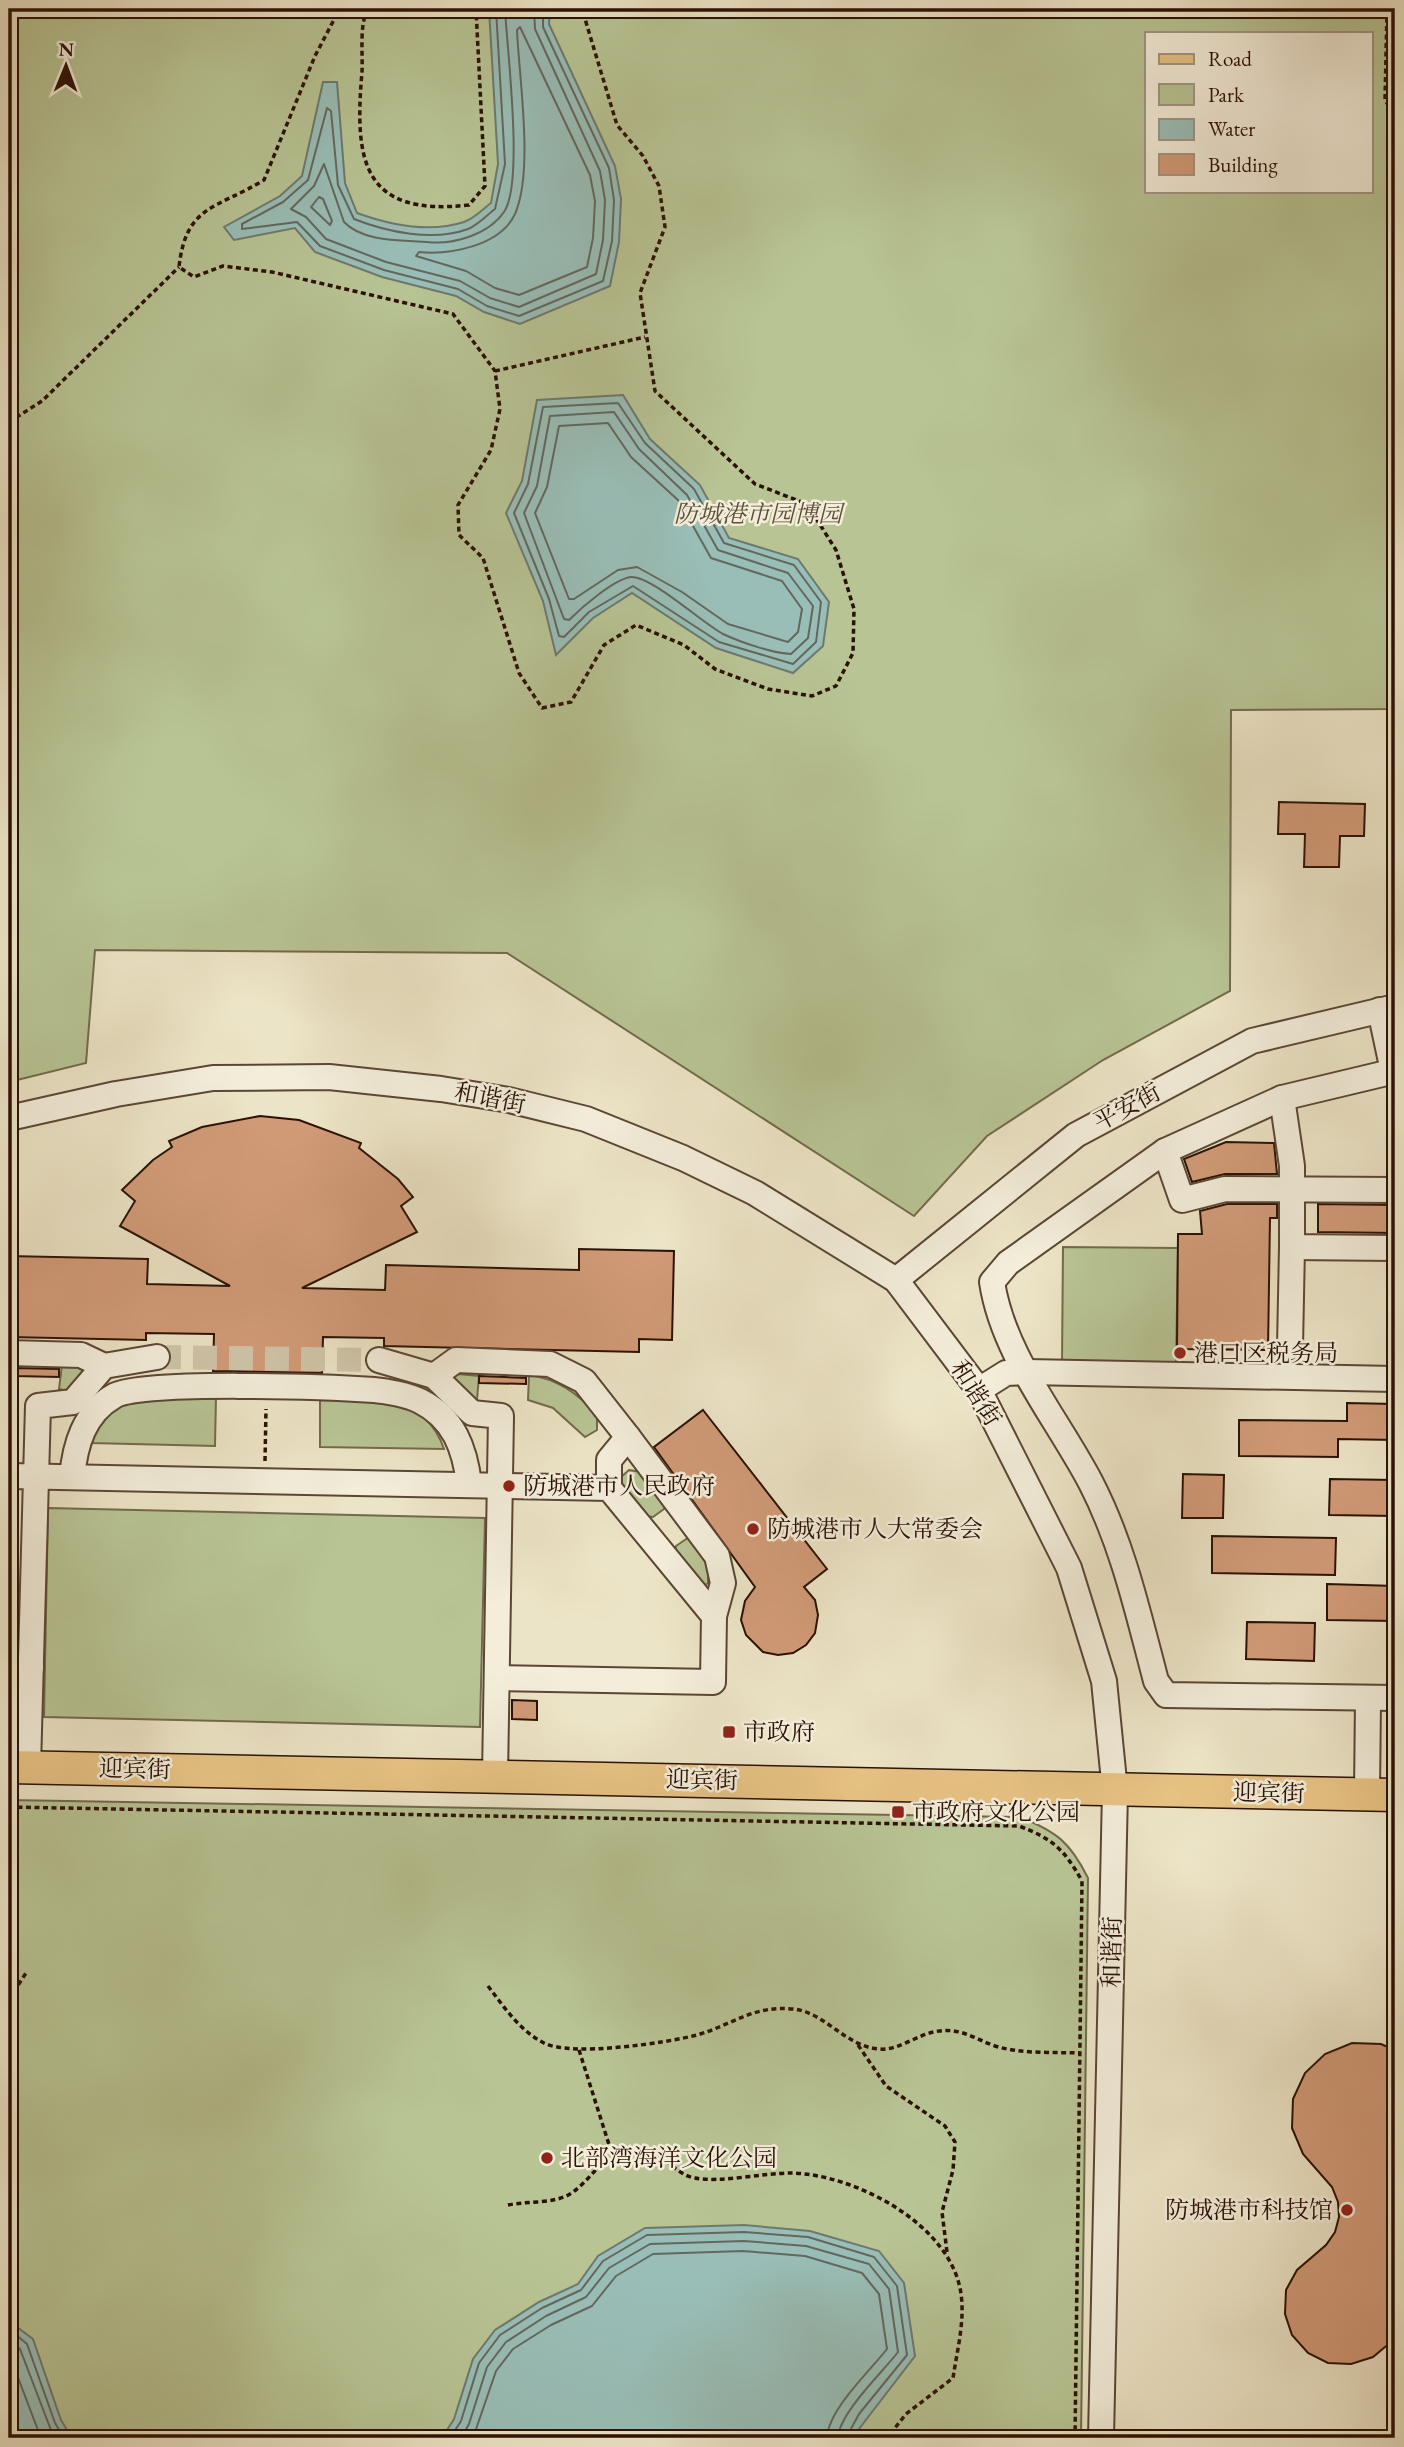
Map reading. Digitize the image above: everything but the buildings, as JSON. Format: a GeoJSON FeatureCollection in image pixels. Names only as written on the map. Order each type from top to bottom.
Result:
{"type":"FeatureCollection","features":[{"type":"Feature","properties":{"kind":"main road","name":"迎宾街"},"geometry":{"type":"LineString","coordinates":[[18,1767],[1115,1791],[1381,1794]]}},
{"type":"Feature","properties":{"kind":"street"},"geometry":{"type":"LineString","coordinates":[[1388,1008],[1394,1071],[1282,1098],[1165,1150],[1008,1263],[992,1282],[996,1311],[1027,1373],[1091,1484],[1127,1568],[1156,1681],[1166,1695],[1395,1698]]}},
{"type":"Feature","properties":{"kind":"street","name":"平安街"},"geometry":{"type":"LineString","coordinates":[[896,1280],[1076,1135],[1252,1041],[1388,1008]]}},
{"type":"Feature","properties":{"kind":"street","name":"和谐街"},"geometry":{"type":"LineString","coordinates":[[9,1118],[116,1094],[214,1078],[329,1077],[441,1089],[509,1100],[586,1119],[683,1158],[755,1193],[896,1280],[979,1390],[1069,1568],[1104,1681],[1115,1791],[1101,2438]]}},
{"type":"Feature","properties":{"kind":"street"},"geometry":{"type":"LineString","coordinates":[[1282,1098],[1292,1166],[1290,1347]]}},
{"type":"Feature","properties":{"kind":"street"},"geometry":{"type":"LineString","coordinates":[[1165,1150],[1182,1200],[1225,1189],[1395,1190]]}},
{"type":"Feature","properties":{"kind":"street"},"geometry":{"type":"LineString","coordinates":[[1292,1247],[1395,1248]]}},
{"type":"Feature","properties":{"kind":"street"},"geometry":{"type":"LineString","coordinates":[[9,1353],[81,1355],[104,1366],[156,1357]]}},
{"type":"Feature","properties":{"kind":"street"},"geometry":{"type":"LineString","coordinates":[[379,1360],[434,1376],[472,1413],[501,1416],[495,1776]]}},
{"type":"Feature","properties":{"kind":"street"},"geometry":{"type":"LineString","coordinates":[[434,1376],[456,1360],[550,1364],[584,1381],[718,1556],[723,1583],[714,1616],[713,1682],[498,1678]]}},
{"type":"Feature","properties":{"kind":"street"},"geometry":{"type":"LineString","coordinates":[[18,1767],[20,1667],[36,1477],[38,1406],[73,1402],[104,1366]]}},
{"type":"Feature","properties":{"kind":"street"},"geometry":{"type":"LineString","coordinates":[[979,1390],[1006,1373],[1395,1379]]}},
{"type":"Feature","properties":{"kind":"street"},"geometry":{"type":"LineString","coordinates":[[73,1465],[95,1409],[116,1394],[156,1387],[376,1390],[420,1401],[450,1423],[466,1457],[469,1484]]}},
{"type":"Feature","properties":{"kind":"street"},"geometry":{"type":"LineString","coordinates":[[628,1437],[609,1460],[609,1488],[714,1616]]}},
{"type":"Feature","properties":{"kind":"street"},"geometry":{"type":"LineString","coordinates":[[9,1476],[36,1477],[73,1465],[265,1480],[609,1488]]}},
{"type":"Feature","properties":{"kind":"street"},"geometry":{"type":"LineString","coordinates":[[1368,1698],[1381,1794]]}},
{"type":"Feature","properties":{"kind":"path"},"geometry":{"type":"LineString","coordinates":[[9,422],[43,401],[179,267],[182,240],[199,213],[264,180],[315,56],[338,12],[344,9]]}},
{"type":"Feature","properties":{"kind":"path"},"geometry":{"type":"LineString","coordinates":[[368,9],[359,102],[362,141],[374,182],[396,200],[435,208],[468,205],[485,186],[476,9]]}},
{"type":"Feature","properties":{"kind":"path"},"geometry":{"type":"LineString","coordinates":[[179,267],[194,277],[222,266],[272,272],[453,314],[495,371],[500,410],[492,450],[458,505],[459,535],[483,558],[519,673],[542,708],[571,702],[604,645],[636,625],[684,645],[715,669],[768,689],[812,696],[836,686],[853,653],[854,609],[836,550],[807,504],[755,485],[655,391],[640,293],[665,227],[659,186],[643,156],[617,125],[582,9]]}},
{"type":"Feature","properties":{"kind":"path"},"geometry":{"type":"LineString","coordinates":[[1387,9],[1385,100],[1395,117]]}},
{"type":"Feature","properties":{"kind":"path"},"geometry":{"type":"LineString","coordinates":[[495,371],[645,337]]}},
{"type":"Feature","properties":{"kind":"path"},"geometry":{"type":"LineString","coordinates":[[265,1480],[266,1389]]}},
{"type":"Feature","properties":{"kind":"path"},"geometry":{"type":"LineString","coordinates":[[9,1807],[1018,1826],[1046,1836],[1068,1856],[1082,1881],[1075,2438]]}},
{"type":"Feature","properties":{"kind":"path"},"geometry":{"type":"LineString","coordinates":[[9,1999],[26,1973]]}},
{"type":"Feature","properties":{"kind":"path"},"geometry":{"type":"LineString","coordinates":[[488,1986],[514,2021],[545,2044],[579,2050],[697,2035],[760,2009],[796,2009],[828,2024],[857,2043],[880,2050],[938,2031],[967,2032],[995,2046],[1024,2051],[1080,2053]]}},
{"type":"Feature","properties":{"kind":"path"},"geometry":{"type":"LineString","coordinates":[[857,2043],[886,2086],[945,2126],[955,2142],[953,2170],[942,2213],[947,2254]]}},
{"type":"Feature","properties":{"kind":"path"},"geometry":{"type":"LineString","coordinates":[[579,2050],[612,2154]]}},
{"type":"Feature","properties":{"kind":"path"},"geometry":{"type":"LineString","coordinates":[[508,2205],[555,2199],[570,2194],[612,2154],[631,2148],[648,2150],[693,2178],[792,2173],[866,2189],[892,2203],[947,2254],[956,2270],[962,2314],[953,2378],[906,2414],[887,2438]]}},
{"type":"Feature","properties":{"kind":"green space","name":"防城港市园博园"},"geometry":{"type":"Polygon","coordinates":[[[9,9],[1395,9],[1395,709],[1231,710],[1230,991],[1103,1060],[987,1136],[914,1216],[507,953],[95,950],[86,1063],[9,1082],[9,9]]]}},
{"type":"Feature","properties":{"kind":"green space"},"geometry":{"type":"Polygon","coordinates":[[[1063,1247],[1178,1248],[1176,1364],[1062,1363],[1063,1247]]]}},
{"type":"Feature","properties":{"kind":"green space"},"geometry":{"type":"Polygon","coordinates":[[[62,1365],[80,1365],[85,1369],[84,1375],[67,1391],[59,1389],[62,1365]]]}},
{"type":"Feature","properties":{"kind":"green space"},"geometry":{"type":"Polygon","coordinates":[[[458,1374],[479,1376],[477,1400],[470,1400],[455,1383],[453,1377],[458,1374]]]}},
{"type":"Feature","properties":{"kind":"green space"},"geometry":{"type":"Polygon","coordinates":[[[529,1375],[559,1384],[583,1400],[597,1416],[597,1430],[585,1437],[553,1408],[528,1400],[529,1375]]]}},
{"type":"Feature","properties":{"kind":"green space"},"geometry":{"type":"Polygon","coordinates":[[[216,1397],[215,1446],[91,1443],[102,1418],[129,1400],[216,1397]]]}},
{"type":"Feature","properties":{"kind":"green space"},"geometry":{"type":"Polygon","coordinates":[[[320,1400],[395,1401],[404,1404],[426,1419],[444,1449],[320,1447],[320,1400]]]}},
{"type":"Feature","properties":{"kind":"green space"},"geometry":{"type":"Polygon","coordinates":[[[629,1470],[641,1472],[665,1503],[664,1509],[653,1517],[643,1516],[620,1489],[621,1477],[629,1470]]]}},
{"type":"Feature","properties":{"kind":"green space"},"geometry":{"type":"Polygon","coordinates":[[[48,1508],[485,1518],[480,1727],[44,1717],[48,1508]]]}},
{"type":"Feature","properties":{"kind":"green space"},"geometry":{"type":"Polygon","coordinates":[[[689,1537],[708,1562],[708,1583],[704,1586],[675,1554],[676,1546],[689,1537]]]}},
{"type":"Feature","properties":{"kind":"green space","name":"北部湾海洋文化公园"},"geometry":{"type":"Polygon","coordinates":[[[9,1800],[1020,1817],[1053,1833],[1075,1855],[1088,1878],[1081,2438],[9,2438],[9,1800]]]}},
{"type":"Feature","properties":{"kind":"water"},"geometry":{"type":"Polygon","coordinates":[[[489,9],[550,9],[549,24],[615,166],[621,199],[619,242],[610,286],[520,324],[484,312],[456,296],[382,277],[315,252],[295,228],[234,240],[224,227],[280,196],[302,176],[323,82],[337,82],[345,183],[357,213],[396,224],[438,227],[468,221],[491,203],[498,164],[489,9]]]}},
{"type":"Feature","properties":{"kind":"water"},"geometry":{"type":"Polygon","coordinates":[[[623,395],[650,439],[700,485],[729,538],[798,559],[829,602],[823,646],[793,673],[716,648],[632,593],[593,618],[556,655],[543,601],[506,513],[522,481],[537,400],[623,395]]]}},
{"type":"Feature","properties":{"kind":"water"},"geometry":{"type":"Polygon","coordinates":[[[744,2225],[810,2231],[879,2251],[904,2283],[915,2356],[852,2438],[442,2438],[454,2419],[473,2359],[495,2330],[539,2302],[578,2284],[598,2256],[645,2228],[744,2225]]]}},
{"type":"Feature","properties":{"kind":"water"},"geometry":{"type":"Polygon","coordinates":[[[9,2321],[33,2339],[61,2420],[72,2438],[9,2438],[9,2321]]]}},
{"type":"Feature","properties":{"kind":"tunnel"},"geometry":{"type":"LineString","coordinates":[[157,1357],[379,1360]]}},
{"type":"Feature","properties":{"kind":"place","name":"港口区税务局"},"geometry":{"type":"Point","coordinates":[1180,1353]}},
{"type":"Feature","properties":{"kind":"place","name":"防城港市人民政府"},"geometry":{"type":"Point","coordinates":[509,1486]}},
{"type":"Feature","properties":{"kind":"place","name":"防城港市人大常委会"},"geometry":{"type":"Point","coordinates":[753,1529]}},
{"type":"Feature","properties":{"kind":"place","name":"市政府"},"geometry":{"type":"Point","coordinates":[729,1732]}},
{"type":"Feature","properties":{"kind":"place","name":"市政府文化公园"},"geometry":{"type":"Point","coordinates":[898,1812]}},
{"type":"Feature","properties":{"kind":"place","name":"北部湾海洋文化公园"},"geometry":{"type":"Point","coordinates":[547,2158]}},
{"type":"Feature","properties":{"kind":"place","name":"防城港市科技馆"},"geometry":{"type":"Point","coordinates":[1347,2210]}}]}
